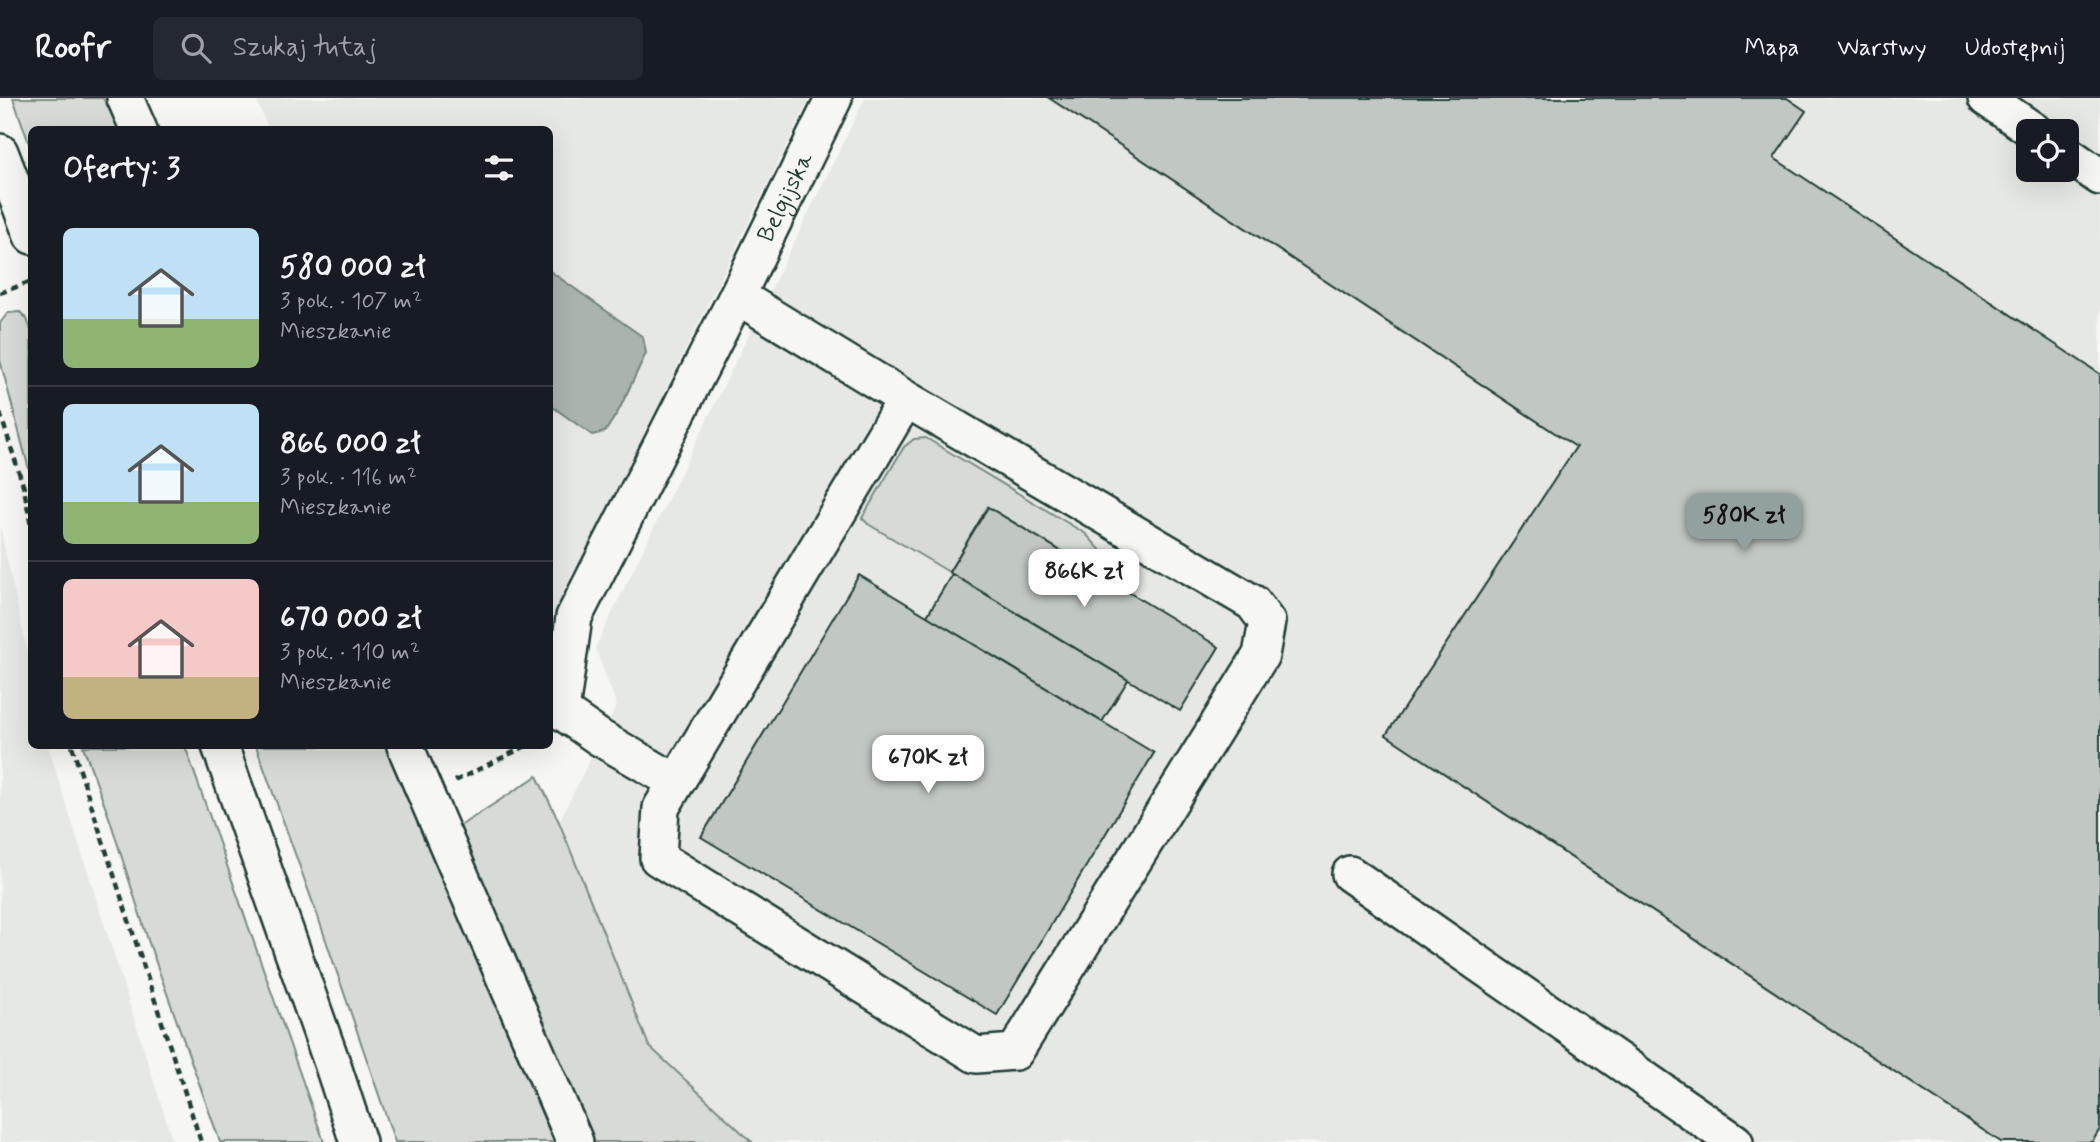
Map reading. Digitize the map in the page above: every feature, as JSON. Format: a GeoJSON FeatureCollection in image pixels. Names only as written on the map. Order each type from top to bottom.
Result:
{"type":"FeatureCollection","features":[{"type":"Feature","properties":{"kind":"street"},"geometry":{"type":"LineString","coordinates":[[125,98],[137,126]]}},
{"type":"Feature","properties":{"kind":"street","name":"Belgijska"},"geometry":{"type":"LineString","coordinates":[[676,782],[561,712],[574,617],[834,98]]}},
{"type":"Feature","properties":{"kind":"street"},"geometry":{"type":"LineString","coordinates":[[1986,98],[2017,119]]}},
{"type":"Feature","properties":{"kind":"street"},"geometry":{"type":"LineString","coordinates":[[0,152],[28,226]]}},
{"type":"Feature","properties":{"kind":"street"},"geometry":{"type":"LineString","coordinates":[[2079,162],[2100,177]]}},
{"type":"Feature","properties":{"kind":"street"},"geometry":{"type":"LineString","coordinates":[[737,296],[906,399],[1253,603],[1267,622],[1261,655],[1015,1052],[976,1055],[658,858],[661,808],[906,399]]}},
{"type":"Feature","properties":{"kind":"street"},"geometry":{"type":"LineString","coordinates":[[221,749],[358,1142]]}},
{"type":"Feature","properties":{"kind":"street"},"geometry":{"type":"LineString","coordinates":[[406,749],[575,1142]]}},
{"type":"Feature","properties":{"kind":"street"},"geometry":{"type":"LineString","coordinates":[[1350,874],[1735,1142]]}},
{"type":"Feature","properties":{"kind":"path"},"geometry":{"type":"LineString","coordinates":[[0,293],[28,282]]}},
{"type":"Feature","properties":{"kind":"path"},"geometry":{"type":"LineString","coordinates":[[0,413],[24,488],[28,510]]}},
{"type":"Feature","properties":{"kind":"path"},"geometry":{"type":"LineString","coordinates":[[73,749],[201,1142]]}},
{"type":"Feature","properties":{"kind":"path"},"geometry":{"type":"LineString","coordinates":[[426,795],[520,749]]}},
{"type":"Feature","properties":{"kind":"shaded area"},"geometry":{"type":"Polygon","coordinates":[[[13,98],[103,98],[118,126],[28,126],[28,140],[13,98]]]}},
{"type":"Feature","properties":{"kind":"shaded area"},"geometry":{"type":"Polygon","coordinates":[[[255,98],[810,98],[553,618],[553,126],[268,126],[255,98]]]}},
{"type":"Feature","properties":{"kind":"shaded area"},"geometry":{"type":"Polygon","coordinates":[[[865,98],[2100,98],[2100,1142],[752,1142],[649,1046],[559,822],[617,705],[595,648],[865,98]]]}},
{"type":"Feature","properties":{"kind":"shaded area"},"geometry":{"type":"Polygon","coordinates":[[[553,273],[643,337],[646,353],[619,410],[605,432],[592,435],[553,407],[553,273]]]}},
{"type":"Feature","properties":{"kind":"shaded area"},"geometry":{"type":"Polygon","coordinates":[[[20,312],[28,322],[28,466],[0,360],[0,323],[8,313],[20,312]]]}},
{"type":"Feature","properties":{"kind":"shaded area"},"geometry":{"type":"Polygon","coordinates":[[[926,438],[1086,534],[1131,584],[1095,571],[988,507],[949,572],[868,524],[862,518],[904,447],[914,439],[926,438]]]}},
{"type":"Feature","properties":{"kind":"shaded area"},"geometry":{"type":"Polygon","coordinates":[[[0,527],[28,655],[28,749],[49,749],[173,1142],[0,1142],[0,527]]]}},
{"type":"Feature","properties":{"kind":"shaded area"},"geometry":{"type":"Polygon","coordinates":[[[84,749],[186,749],[324,1142],[220,1142],[149,943],[84,749]]]}},
{"type":"Feature","properties":{"kind":"shaded area"},"geometry":{"type":"Polygon","coordinates":[[[257,749],[386,749],[554,1142],[395,1142],[257,749]]]}},
{"type":"Feature","properties":{"kind":"shaded area"},"geometry":{"type":"Polygon","coordinates":[[[537,776],[559,822],[649,1046],[752,1142],[593,1142],[460,826],[537,776]]]}},
{"type":"Feature","properties":{"kind":"building"},"geometry":{"type":"Polygon","coordinates":[[[1049,98],[1787,98],[1806,111],[1774,158],[2100,374],[2100,1129],[2092,1142],[2001,1142],[1386,735],[1576,447],[1049,98]]]}},
{"type":"Feature","properties":{"kind":"building"},"geometry":{"type":"Polygon","coordinates":[[[988,507],[1219,647],[1180,711],[949,572],[988,507]]]}},
{"type":"Feature","properties":{"kind":"building"},"geometry":{"type":"Polygon","coordinates":[[[952,574],[1128,680],[1102,722],[927,616],[952,574]]]}},
{"type":"Feature","properties":{"kind":"building"},"geometry":{"type":"Polygon","coordinates":[[[859,575],[1154,753],[997,1015],[701,837],[859,575]]]}}]}
